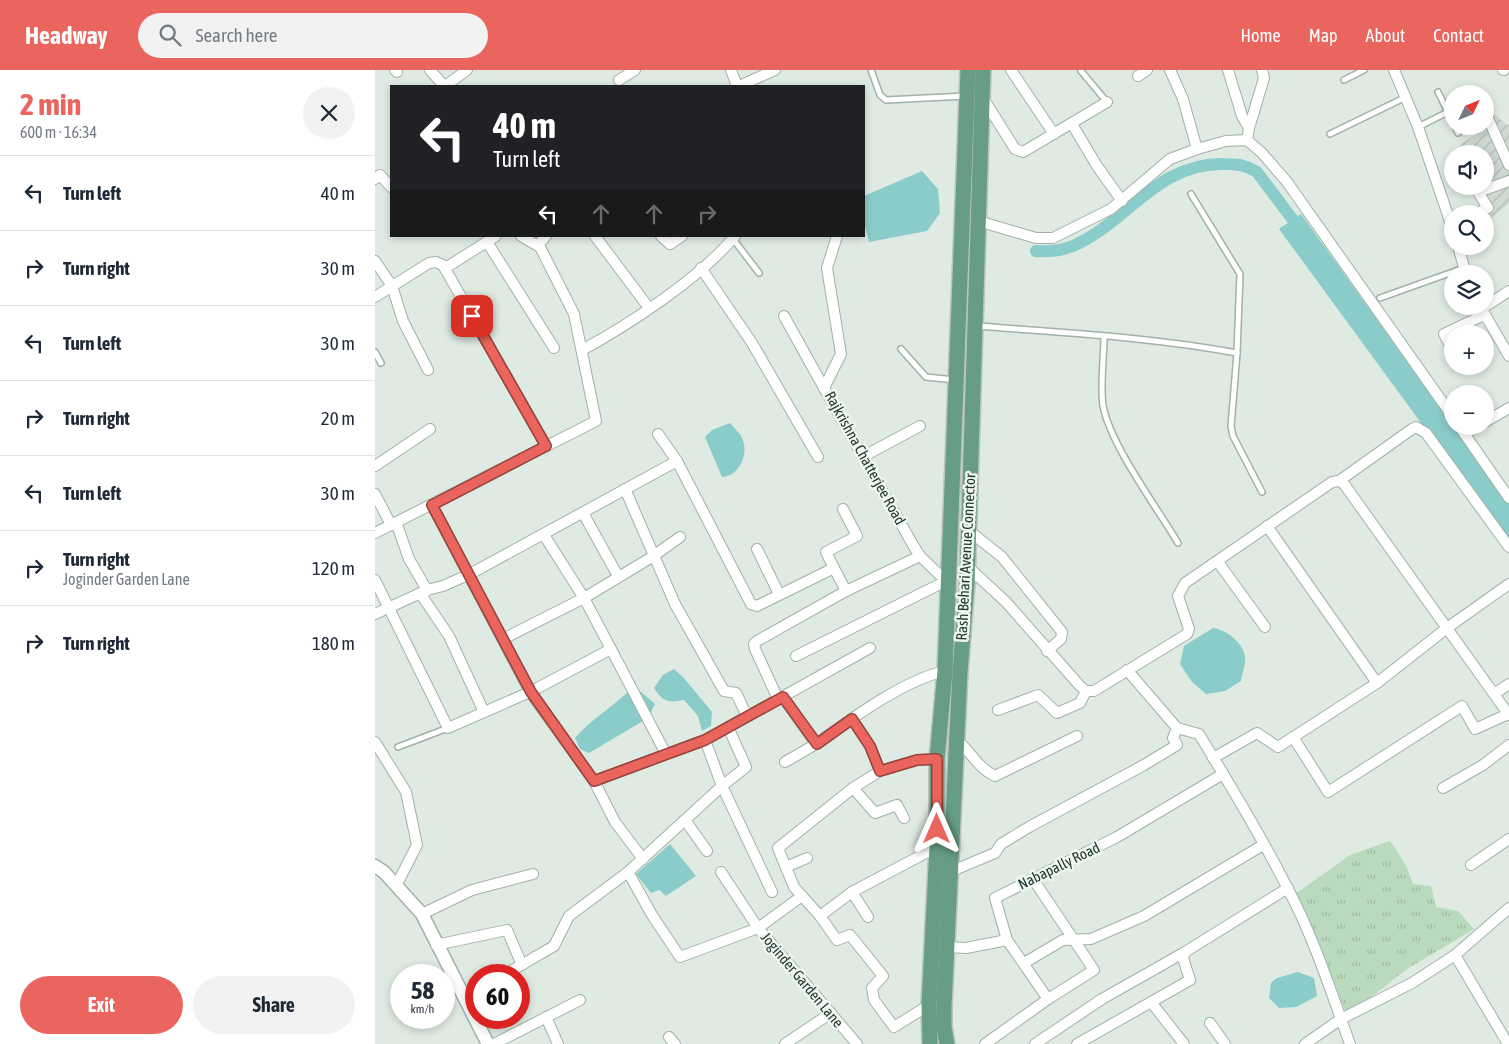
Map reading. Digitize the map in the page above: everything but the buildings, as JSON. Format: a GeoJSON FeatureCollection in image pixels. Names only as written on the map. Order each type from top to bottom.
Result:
{"type":"FeatureCollection","features":[{"type":"Feature","properties":{"kind":"main road","name":"Rash Behari Avenue Connector"},"geometry":{"type":"LineString","coordinates":[[947,1044],[943,1027],[957,740],[967,583],[978,221],[974,96],[968,70]]}},
{"type":"Feature","properties":{"kind":"main road","name":"Rash Behari Avenue Connector"},"geometry":{"type":"LineString","coordinates":[[930,1044],[929,1005],[937,847],[937,759],[945,671],[946,581],[974,96],[983,70]]}},
{"type":"Feature","properties":{"kind":"street"},"geometry":{"type":"LineString","coordinates":[[430,70],[443,85]]}},
{"type":"Feature","properties":{"kind":"street"},"geometry":{"type":"LineString","coordinates":[[445,85],[467,70]]}},
{"type":"Feature","properties":{"kind":"street"},"geometry":{"type":"LineString","coordinates":[[619,80],[635,70]]}},
{"type":"Feature","properties":{"kind":"street"},"geometry":{"type":"LineString","coordinates":[[731,70],[735,85],[775,70]]}},
{"type":"Feature","properties":{"kind":"street"},"geometry":{"type":"LineString","coordinates":[[1011,70],[1054,134]]}},
{"type":"Feature","properties":{"kind":"street"},"geometry":{"type":"LineString","coordinates":[[1138,76],[1147,70]]}},
{"type":"Feature","properties":{"kind":"street"},"geometry":{"type":"LineString","coordinates":[[1171,70],[1183,99],[1197,148]]}},
{"type":"Feature","properties":{"kind":"street"},"geometry":{"type":"LineString","coordinates":[[1228,70],[1242,116],[1249,128]]}},
{"type":"Feature","properties":{"kind":"street"},"geometry":{"type":"LineString","coordinates":[[1247,140],[1264,78],[1262,70]]}},
{"type":"Feature","properties":{"kind":"street"},"geometry":{"type":"LineString","coordinates":[[1394,70],[1444,205]]}},
{"type":"Feature","properties":{"kind":"street"},"geometry":{"type":"LineString","coordinates":[[974,96],[1019,152],[1023,152],[1107,102]]}},
{"type":"Feature","properties":{"kind":"street"},"geometry":{"type":"LineString","coordinates":[[1072,124],[1097,166],[1122,201]]}},
{"type":"Feature","properties":{"kind":"street"},"geometry":{"type":"LineString","coordinates":[[1494,132],[1509,165]]}},
{"type":"Feature","properties":{"kind":"street"},"geometry":{"type":"LineString","coordinates":[[978,221],[1036,238],[1053,238],[1103,214],[1122,201],[1167,161],[1197,148],[1226,141],[1247,140],[1263,153],[1287,182],[1444,404]]}},
{"type":"Feature","properties":{"kind":"street"},"geometry":{"type":"LineString","coordinates":[[375,179],[380,175],[390,186]]}},
{"type":"Feature","properties":{"kind":"street"},"geometry":{"type":"LineString","coordinates":[[1486,205],[1478,192],[1509,181]]}},
{"type":"Feature","properties":{"kind":"street"},"geometry":{"type":"LineString","coordinates":[[375,533],[596,420],[574,314],[538,245],[523,237]]}},
{"type":"Feature","properties":{"kind":"street"},"geometry":{"type":"LineString","coordinates":[[538,245],[545,237]]}},
{"type":"Feature","properties":{"kind":"street"},"geometry":{"type":"LineString","coordinates":[[596,237],[649,308]]}},
{"type":"Feature","properties":{"kind":"street"},"geometry":{"type":"LineString","coordinates":[[662,237],[670,244],[680,237]]}},
{"type":"Feature","properties":{"kind":"street","name":"Rajkrishna Chatterjee Road"},"geometry":{"type":"LineString","coordinates":[[837,237],[827,268],[841,354],[824,388],[920,556],[946,581]]}},
{"type":"Feature","properties":{"kind":"street"},"geometry":{"type":"LineString","coordinates":[[582,350],[614,332],[649,308],[701,268],[734,238]]}},
{"type":"Feature","properties":{"kind":"street"},"geometry":{"type":"LineString","coordinates":[[444,267],[492,239],[554,348]]}},
{"type":"Feature","properties":{"kind":"street"},"geometry":{"type":"LineString","coordinates":[[375,261],[392,286],[403,321],[428,370]]}},
{"type":"Feature","properties":{"kind":"street"},"geometry":{"type":"LineString","coordinates":[[375,297],[429,263],[439,263],[444,267],[546,446]]}},
{"type":"Feature","properties":{"kind":"street"},"geometry":{"type":"LineString","coordinates":[[701,268],[752,343],[818,457]]}},
{"type":"Feature","properties":{"kind":"street"},"geometry":{"type":"LineString","coordinates":[[1494,302],[1509,292]]}},
{"type":"Feature","properties":{"kind":"street"},"geometry":{"type":"LineString","coordinates":[[1458,325],[1474,315]]}},
{"type":"Feature","properties":{"kind":"street"},"geometry":{"type":"LineString","coordinates":[[1485,315],[1508,352]]}},
{"type":"Feature","properties":{"kind":"street"},"geometry":{"type":"LineString","coordinates":[[784,316],[824,388]]}},
{"type":"Feature","properties":{"kind":"street"},"geometry":{"type":"LineString","coordinates":[[1494,417],[1509,408]]}},
{"type":"Feature","properties":{"kind":"street"},"geometry":{"type":"LineString","coordinates":[[864,456],[920,426]]}},
{"type":"Feature","properties":{"kind":"street"},"geometry":{"type":"LineString","coordinates":[[967,566],[1006,602],[1047,651],[1086,691],[1094,691],[1187,634],[1189,628],[1178,596],[1185,583],[1332,482],[1339,481],[1412,429],[1421,429],[1426,433],[1509,547]]}},
{"type":"Feature","properties":{"kind":"street"},"geometry":{"type":"LineString","coordinates":[[375,466],[430,430]]}},
{"type":"Feature","properties":{"kind":"street"},"geometry":{"type":"LineString","coordinates":[[658,434],[677,462],[747,599],[757,606],[834,568]]}},
{"type":"Feature","properties":{"kind":"street"},"geometry":{"type":"LineString","coordinates":[[1465,435],[1509,498]]}},
{"type":"Feature","properties":{"kind":"street"},"geometry":{"type":"LineString","coordinates":[[375,614],[427,590],[443,586],[470,574],[677,462]]}},
{"type":"Feature","properties":{"kind":"street"},"geometry":{"type":"LineString","coordinates":[[1293,738],[1328,792],[1462,706],[1475,729],[1509,715],[1339,481]]}},
{"type":"Feature","properties":{"kind":"street"},"geometry":{"type":"LineString","coordinates":[[625,489],[675,604],[724,691],[736,693],[747,716]]}},
{"type":"Feature","properties":{"kind":"street"},"geometry":{"type":"LineString","coordinates":[[375,494],[393,524],[427,590]]}},
{"type":"Feature","properties":{"kind":"street"},"geometry":{"type":"LineString","coordinates":[[432,505],[531,692],[594,781],[615,822],[643,860]]}},
{"type":"Feature","properties":{"kind":"street"},"geometry":{"type":"LineString","coordinates":[[843,509],[857,536],[826,552],[846,592]]}},
{"type":"Feature","properties":{"kind":"street"},"geometry":{"type":"LineString","coordinates":[[583,513],[618,576]]}},
{"type":"Feature","properties":{"kind":"street"},"geometry":{"type":"LineString","coordinates":[[1267,526],[1377,683]]}},
{"type":"Feature","properties":{"kind":"street"},"geometry":{"type":"LineString","coordinates":[[968,530],[1002,557],[1062,632],[1061,639],[1047,651]]}},
{"type":"Feature","properties":{"kind":"street"},"geometry":{"type":"LineString","coordinates":[[544,535],[584,598],[665,754]]}},
{"type":"Feature","properties":{"kind":"street"},"geometry":{"type":"LineString","coordinates":[[503,639],[584,598],[680,537]]}},
{"type":"Feature","properties":{"kind":"street"},"geometry":{"type":"LineString","coordinates":[[757,549],[779,594]]}},
{"type":"Feature","properties":{"kind":"street"},"geometry":{"type":"LineString","coordinates":[[817,744],[781,698],[754,644],[846,592],[920,556]]}},
{"type":"Feature","properties":{"kind":"street"},"geometry":{"type":"LineString","coordinates":[[1218,562],[1265,627]]}},
{"type":"Feature","properties":{"kind":"street"},"geometry":{"type":"LineString","coordinates":[[375,580],[387,608],[448,728],[483,710],[531,692],[611,650]]}},
{"type":"Feature","properties":{"kind":"street"},"geometry":{"type":"LineString","coordinates":[[796,656],[946,581],[967,583]]}},
{"type":"Feature","properties":{"kind":"street"},"geometry":{"type":"LineString","coordinates":[[1213,758],[1257,733],[1278,747],[1377,683],[1447,628],[1509,584]]}},
{"type":"Feature","properties":{"kind":"street"},"geometry":{"type":"LineString","coordinates":[[427,590],[422,596],[449,636],[483,710]]}},
{"type":"Feature","properties":{"kind":"street"},"geometry":{"type":"LineString","coordinates":[[594,781],[705,740],[870,648]]}},
{"type":"Feature","properties":{"kind":"street"},"geometry":{"type":"LineString","coordinates":[[1127,670],[1177,728],[1199,734],[1223,774],[1288,888],[1304,923],[1349,1044]]}},
{"type":"Feature","properties":{"kind":"street"},"geometry":{"type":"LineString","coordinates":[[785,762],[817,744],[852,719],[927,675],[945,671]]}},
{"type":"Feature","properties":{"kind":"street"},"geometry":{"type":"LineString","coordinates":[[1494,694],[1509,684]]}},
{"type":"Feature","properties":{"kind":"street"},"geometry":{"type":"LineString","coordinates":[[998,710],[1038,695],[1057,713],[1080,703],[1086,691]]}},
{"type":"Feature","properties":{"kind":"street"},"geometry":{"type":"LineString","coordinates":[[852,719],[870,746],[880,771]]}},
{"type":"Feature","properties":{"kind":"street"},"geometry":{"type":"LineString","coordinates":[[524,964],[554,946],[569,916],[643,860],[722,786],[746,767],[728,727]]}},
{"type":"Feature","properties":{"kind":"street"},"geometry":{"type":"LineString","coordinates":[[952,871],[995,853],[1001,844],[1029,827],[1144,765],[1177,745],[1173,738],[1177,728]]}},
{"type":"Feature","properties":{"kind":"street"},"geometry":{"type":"LineString","coordinates":[[957,740],[971,752],[982,769],[995,776],[1077,736]]}},
{"type":"Feature","properties":{"kind":"street"},"geometry":{"type":"LineString","coordinates":[[705,740],[722,786],[772,892]]}},
{"type":"Feature","properties":{"kind":"street"},"geometry":{"type":"LineString","coordinates":[[375,742],[406,792],[417,845],[396,886]]}},
{"type":"Feature","properties":{"kind":"street"},"geometry":{"type":"LineString","coordinates":[[1443,788],[1483,764],[1509,745]]}},
{"type":"Feature","properties":{"kind":"street"},"geometry":{"type":"LineString","coordinates":[[929,1005],[894,1027],[874,1000],[872,988],[883,976],[850,935],[837,940],[820,916],[794,887],[778,848],[853,788],[880,771],[917,760],[937,759]]}},
{"type":"Feature","properties":{"kind":"street","name":"Nabapally Road"},"geometry":{"type":"LineString","coordinates":[[1048,999],[1007,940],[995,898],[1117,837],[1223,774]]}},
{"type":"Feature","properties":{"kind":"street"},"geometry":{"type":"LineString","coordinates":[[853,788],[875,813],[897,805],[904,818]]}},
{"type":"Feature","properties":{"kind":"street"},"geometry":{"type":"LineString","coordinates":[[685,820],[707,851]]}},
{"type":"Feature","properties":{"kind":"street"},"geometry":{"type":"LineString","coordinates":[[1471,865],[1509,839]]}},
{"type":"Feature","properties":{"kind":"street"},"geometry":{"type":"LineString","coordinates":[[1024,963],[1063,940],[1091,939],[1144,916],[1263,844]]}},
{"type":"Feature","properties":{"kind":"street"},"geometry":{"type":"LineString","coordinates":[[820,916],[852,892],[937,847]]}},
{"type":"Feature","properties":{"kind":"street"},"geometry":{"type":"LineString","coordinates":[[787,867],[807,858]]}},
{"type":"Feature","properties":{"kind":"street"},"geometry":{"type":"LineString","coordinates":[[375,866],[422,914],[436,945],[465,997]]}},
{"type":"Feature","properties":{"kind":"street","name":"Joginder Garden Lane"},"geometry":{"type":"LineString","coordinates":[[628,872],[652,915],[680,957],[758,928],[857,1044]]}},
{"type":"Feature","properties":{"kind":"street"},"geometry":{"type":"LineString","coordinates":[[721,872],[758,928],[802,896]]}},
{"type":"Feature","properties":{"kind":"street"},"geometry":{"type":"LineString","coordinates":[[422,914],[472,890],[533,874]]}},
{"type":"Feature","properties":{"kind":"street"},"geometry":{"type":"LineString","coordinates":[[985,1044],[1048,999],[1094,970],[1033,879]]}},
{"type":"Feature","properties":{"kind":"street"},"geometry":{"type":"LineString","coordinates":[[1035,1044],[1101,999],[1185,952],[1288,888]]}},
{"type":"Feature","properties":{"kind":"street"},"geometry":{"type":"LineString","coordinates":[[852,892],[868,917]]}},
{"type":"Feature","properties":{"kind":"street"},"geometry":{"type":"LineString","coordinates":[[1305,1044],[1341,1019],[1412,982],[1455,955],[1509,908]]}},
{"type":"Feature","properties":{"kind":"street"},"geometry":{"type":"LineString","coordinates":[[436,945],[507,930],[522,964]]}},
{"type":"Feature","properties":{"kind":"street"},"geometry":{"type":"LineString","coordinates":[[947,946],[966,948],[1007,940]]}},
{"type":"Feature","properties":{"kind":"street"},"geometry":{"type":"LineString","coordinates":[[1077,1044],[1190,980],[1183,958],[1185,952]]}},
{"type":"Feature","properties":{"kind":"street"},"geometry":{"type":"LineString","coordinates":[[1455,955],[1508,1044]]}},
{"type":"Feature","properties":{"kind":"street"},"geometry":{"type":"LineString","coordinates":[[494,1044],[580,1000]]}},
{"type":"Feature","properties":{"kind":"street"},"geometry":{"type":"LineString","coordinates":[[1151,1002],[1184,1044]]}},
{"type":"Feature","properties":{"kind":"street"},"geometry":{"type":"LineString","coordinates":[[785,1044],[831,1013]]}},
{"type":"Feature","properties":{"kind":"street"},"geometry":{"type":"LineString","coordinates":[[546,1017],[558,1044]]}},
{"type":"Feature","properties":{"kind":"street"},"geometry":{"type":"LineString","coordinates":[[1211,1023],[1225,1044]]}},
{"type":"Feature","properties":{"kind":"street"},"geometry":{"type":"LineString","coordinates":[[481,1029],[488,1044]]}},
{"type":"Feature","properties":{"kind":"lane"},"geometry":{"type":"LineString","coordinates":[[871,70],[880,95],[886,100],[974,96]]}},
{"type":"Feature","properties":{"kind":"lane"},"geometry":{"type":"LineString","coordinates":[[1344,80],[1364,70]]}},
{"type":"Feature","properties":{"kind":"lane"},"geometry":{"type":"LineString","coordinates":[[1081,71],[1107,102]]}},
{"type":"Feature","properties":{"kind":"lane"},"geometry":{"type":"LineString","coordinates":[[1438,92],[1444,104]]}},
{"type":"Feature","properties":{"kind":"lane"},"geometry":{"type":"LineString","coordinates":[[1330,134],[1405,97]]}},
{"type":"Feature","properties":{"kind":"lane"},"geometry":{"type":"LineString","coordinates":[[1417,128],[1444,114]]}},
{"type":"Feature","properties":{"kind":"lane"},"geometry":{"type":"LineString","coordinates":[[1191,194],[1239,274],[1237,353],[1231,426],[1233,436],[1262,492]]}},
{"type":"Feature","properties":{"kind":"lane"},"geometry":{"type":"LineString","coordinates":[[734,238],[759,273]]}},
{"type":"Feature","properties":{"kind":"lane"},"geometry":{"type":"LineString","coordinates":[[1380,298],[1444,278]]}},
{"type":"Feature","properties":{"kind":"lane"},"geometry":{"type":"LineString","coordinates":[[975,326],[1104,336],[1217,348],[1237,353]]}},
{"type":"Feature","properties":{"kind":"lane"},"geometry":{"type":"LineString","coordinates":[[1104,336],[1103,402],[1105,416],[1122,452],[1179,543]]}},
{"type":"Feature","properties":{"kind":"lane"},"geometry":{"type":"LineString","coordinates":[[901,349],[926,377],[957,380]]}},
{"type":"Feature","properties":{"kind":"lane"},"geometry":{"type":"LineString","coordinates":[[375,352],[381,363]]}},
{"type":"Feature","properties":{"kind":"lane"},"geometry":{"type":"LineString","coordinates":[[398,747],[448,728]]}},
{"type":"Feature","properties":{"kind":"shaded area"},"geometry":{"type":"Polygon","coordinates":[[[1494,114],[1509,125],[1509,203],[1494,216],[1494,205],[1482,205],[1477,199],[1483,195],[1494,195],[1494,145],[1461,145],[1475,135],[1494,135],[1494,114]]]}},
{"type":"Feature","properties":{"kind":"green space"},"geometry":{"type":"Polygon","coordinates":[[[1390,841],[1406,865],[1413,884],[1431,886],[1436,907],[1458,911],[1474,929],[1407,969],[1347,1016],[1322,953],[1294,895],[1350,855],[1390,841]]]}},
{"type":"Feature","properties":{"kind":"water"},"geometry":{"type":"Polygon","coordinates":[[[922,171],[938,189],[940,213],[927,231],[869,242],[865,227],[865,196],[922,171]]]}},
{"type":"Feature","properties":{"kind":"water"},"geometry":{"type":"Polygon","coordinates":[[[1301,214],[1444,413],[1444,435],[1460,435],[1509,503],[1509,543],[1279,229],[1301,214]]]}},
{"type":"Feature","properties":{"kind":"water"},"geometry":{"type":"Polygon","coordinates":[[[730,423],[744,442],[744,455],[739,468],[729,476],[722,477],[705,437],[712,430],[730,423]]]}},
{"type":"Feature","properties":{"kind":"water"},"geometry":{"type":"Polygon","coordinates":[[[1213,628],[1223,631],[1241,646],[1245,662],[1241,681],[1225,691],[1206,694],[1192,682],[1180,664],[1184,646],[1213,628]]]}},
{"type":"Feature","properties":{"kind":"water"},"geometry":{"type":"Polygon","coordinates":[[[674,669],[712,712],[711,726],[702,731],[698,716],[684,700],[670,701],[663,699],[654,688],[663,675],[674,669]]]}},
{"type":"Feature","properties":{"kind":"water"},"geometry":{"type":"Polygon","coordinates":[[[631,689],[641,692],[655,704],[648,718],[589,753],[580,749],[575,738],[631,689]]]}},
{"type":"Feature","properties":{"kind":"water"},"geometry":{"type":"Polygon","coordinates":[[[670,844],[696,876],[666,896],[659,890],[651,893],[636,874],[670,844]]]}},
{"type":"Feature","properties":{"kind":"water"},"geometry":{"type":"Polygon","coordinates":[[[1298,972],[1314,978],[1317,996],[1296,1007],[1279,1008],[1269,998],[1271,983],[1277,978],[1298,972]]]}},
{"type":"Feature","properties":{"kind":"waterway"},"geometry":{"type":"LineString","coordinates":[[1036,251],[1055,251],[1073,246],[1093,236],[1144,195],[1180,173],[1201,166],[1225,164],[1241,165],[1257,172],[1302,232]]}},
{"type":"Feature","properties":{"kind":"route"},"geometry":{"type":"LineString","coordinates":[[472,316],[546,446],[432,505],[531,692],[594,781],[705,740],[783,697],[817,744],[852,719],[870,746],[880,771],[917,760],[937,759],[937,829]]}}]}
